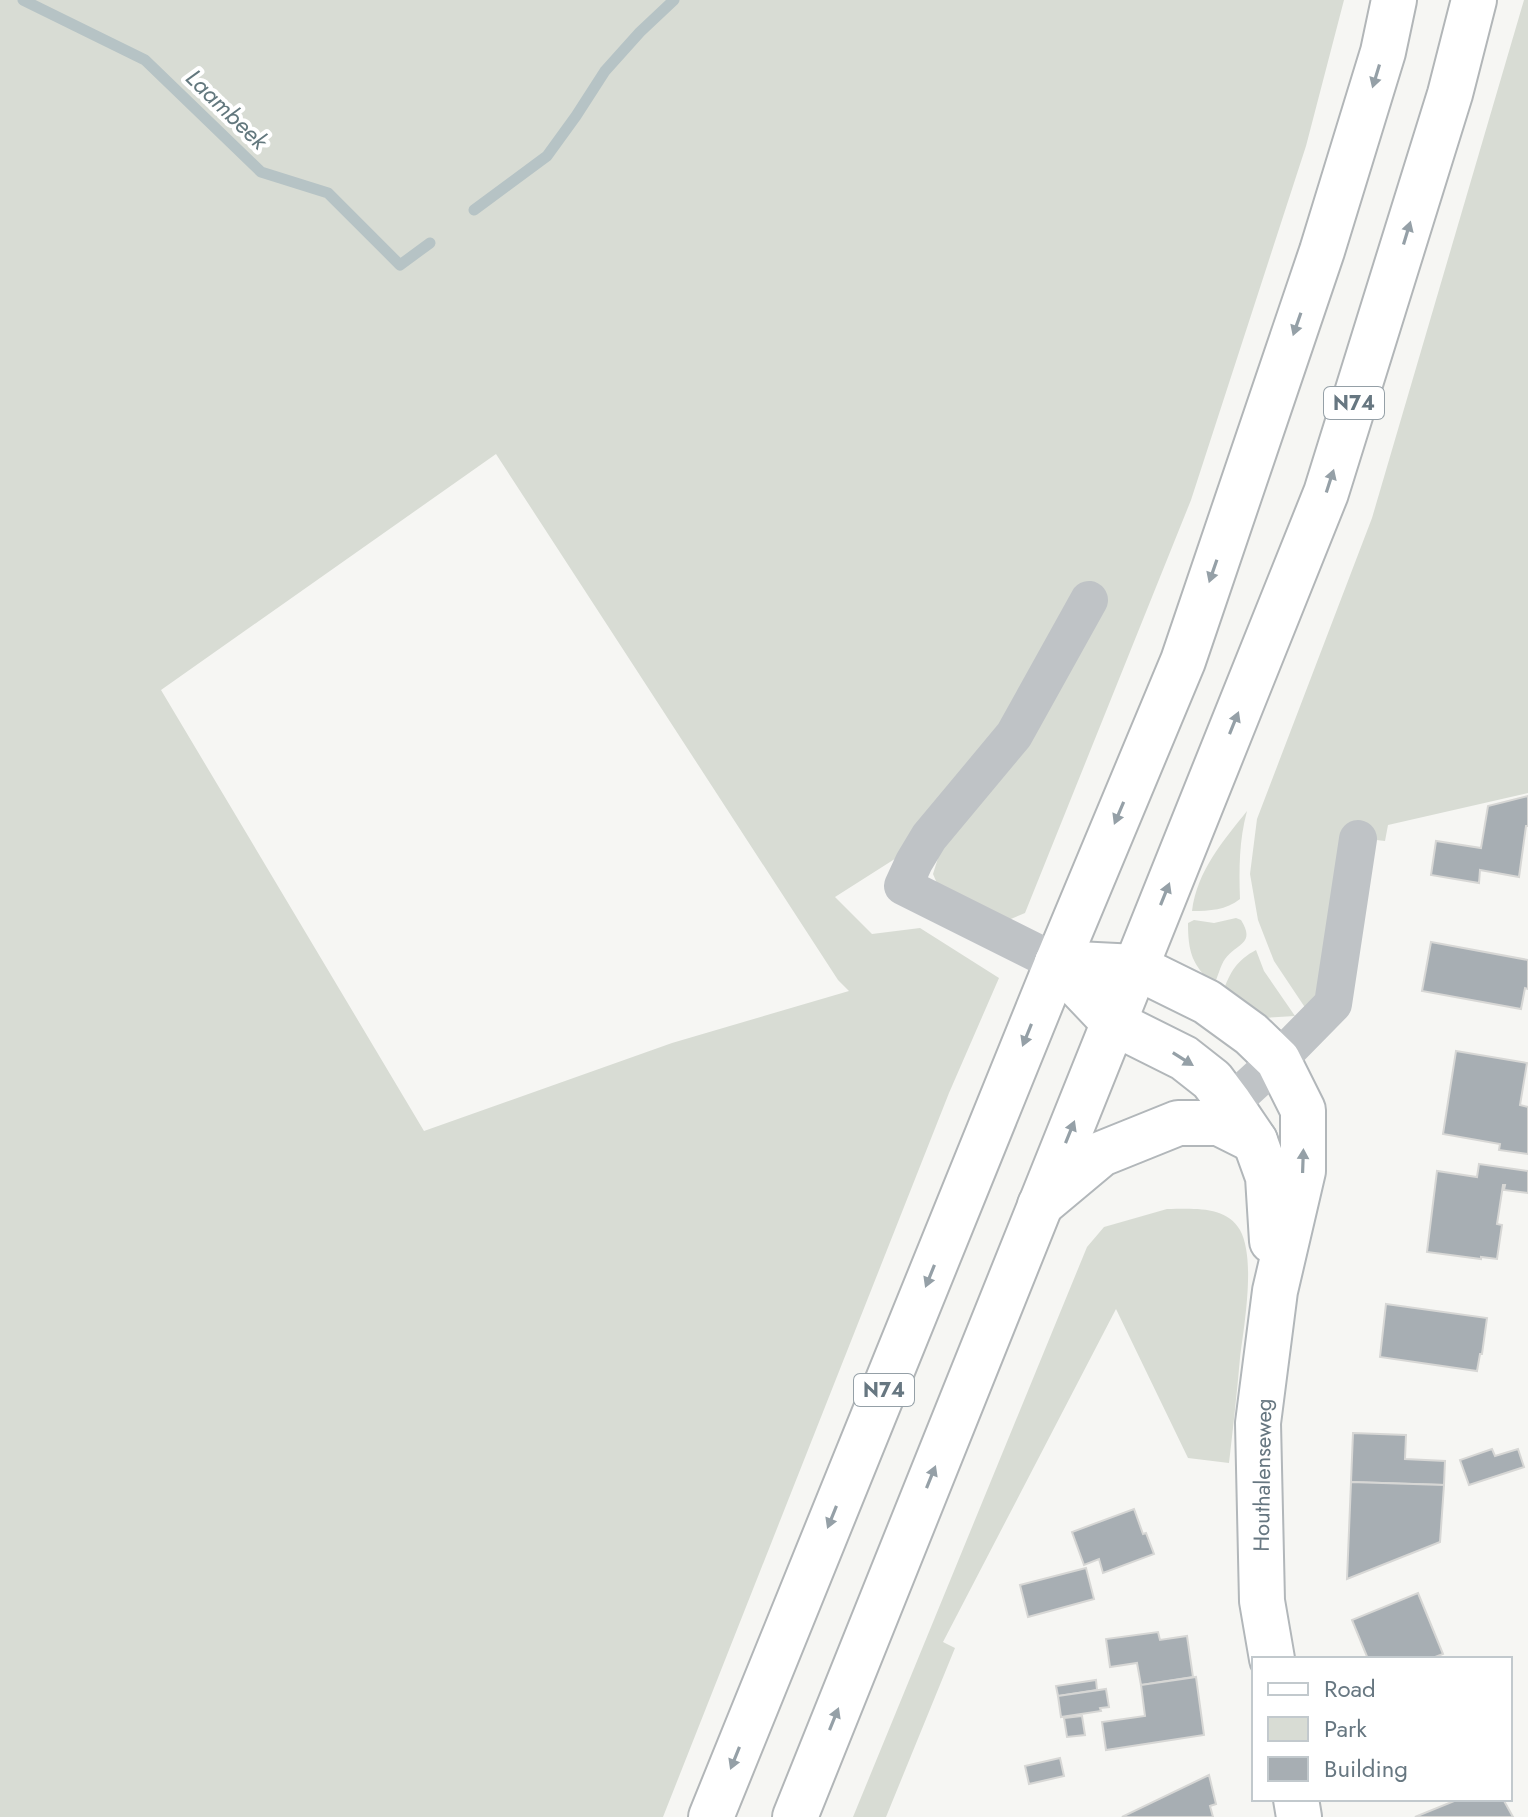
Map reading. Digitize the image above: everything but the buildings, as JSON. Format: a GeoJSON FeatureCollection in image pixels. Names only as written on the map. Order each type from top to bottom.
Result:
{"type":"FeatureCollection","features":[{"type":"Feature","properties":{"kind":"main road","name":"N74"},"geometry":{"type":"LineString","coordinates":[[711,1817],[1057,963],[1183,661],[1322,251],[1383,52],[1394,0]]}},
{"type":"Feature","properties":{"kind":"main road","name":"N74"},"geometry":{"type":"LineString","coordinates":[[795,1817],[1326,493],[1450,94],[1474,0]]}},
{"type":"Feature","properties":{"kind":"main road","name":"Houthalenseweg"},"geometry":{"type":"LineString","coordinates":[[1057,963],[1136,967],[1207,1002],[1251,1034],[1278,1060],[1303,1110],[1303,1171],[1275,1291],[1258,1423],[1262,1601],[1272,1657]]}},
{"type":"Feature","properties":{"kind":"main road","name":"Houthalenseweg"},"geometry":{"type":"LineString","coordinates":[[1057,963],[1114,1023],[1184,1058],[1212,1080],[1255,1141],[1268,1177],[1275,1291]]}},
{"type":"Feature","properties":{"kind":"main road"},"geometry":{"type":"LineString","coordinates":[[1040,1205],[1101,1154],[1178,1123],[1219,1123],[1255,1141]]}},
{"type":"Feature","properties":{"kind":"street"},"geometry":{"type":"LineString","coordinates":[[1057,963],[903,886],[929,837],[1014,735],[1089,600]]}},
{"type":"Feature","properties":{"kind":"street"},"geometry":{"type":"LineString","coordinates":[[1230,1104],[1333,1004],[1358,839]]}},
{"type":"Feature","properties":{"kind":"green space"},"geometry":{"type":"Polygon","coordinates":[[[0,0],[1344,0],[1306,146],[1191,500],[1025,913],[1006,921],[942,895],[933,874],[943,842],[934,834],[835,897],[872,934],[920,928],[999,978],[949,1093],[663,1817],[0,1817],[0,0]],[[496,454],[161,690],[424,1131],[672,1043],[849,991],[838,980],[496,454]]]}},
{"type":"Feature","properties":{"kind":"green space"},"geometry":{"type":"Polygon","coordinates":[[[1524,0],[1528,0],[1528,793],[1388,825],[1385,841],[1342,836],[1319,996],[1306,1009],[1274,961],[1258,920],[1250,874],[1257,819],[1372,518],[1524,0]]]}},
{"type":"Feature","properties":{"kind":"green space"},"geometry":{"type":"Polygon","coordinates":[[[1247,811],[1240,855],[1240,899],[1218,909],[1192,911],[1205,870],[1247,811]]]}},
{"type":"Feature","properties":{"kind":"green space"},"geometry":{"type":"Polygon","coordinates":[[[1236,918],[1245,928],[1246,939],[1225,959],[1214,985],[1193,957],[1188,923],[1194,920],[1214,923],[1236,918]]]}},
{"type":"Feature","properties":{"kind":"green space"},"geometry":{"type":"Polygon","coordinates":[[[1256,950],[1264,971],[1295,1016],[1264,1018],[1223,992],[1235,967],[1256,950]]]}},
{"type":"Feature","properties":{"kind":"green space"},"geometry":{"type":"Polygon","coordinates":[[[1167,1209],[1217,1212],[1234,1222],[1245,1243],[1248,1293],[1229,1463],[1188,1458],[1116,1309],[943,1642],[955,1648],[886,1817],[853,1817],[1087,1247],[1104,1227],[1167,1209]]]}},
{"type":"Feature","properties":{"kind":"waterway","name":"Laambeek"},"geometry":{"type":"LineString","coordinates":[[23,0],[145,60],[261,172],[328,193],[400,265],[430,243]]}},
{"type":"Feature","properties":{"kind":"waterway","name":"Laambeek"},"geometry":{"type":"LineString","coordinates":[[474,210],[547,156],[605,71],[674,0]]}}]}
